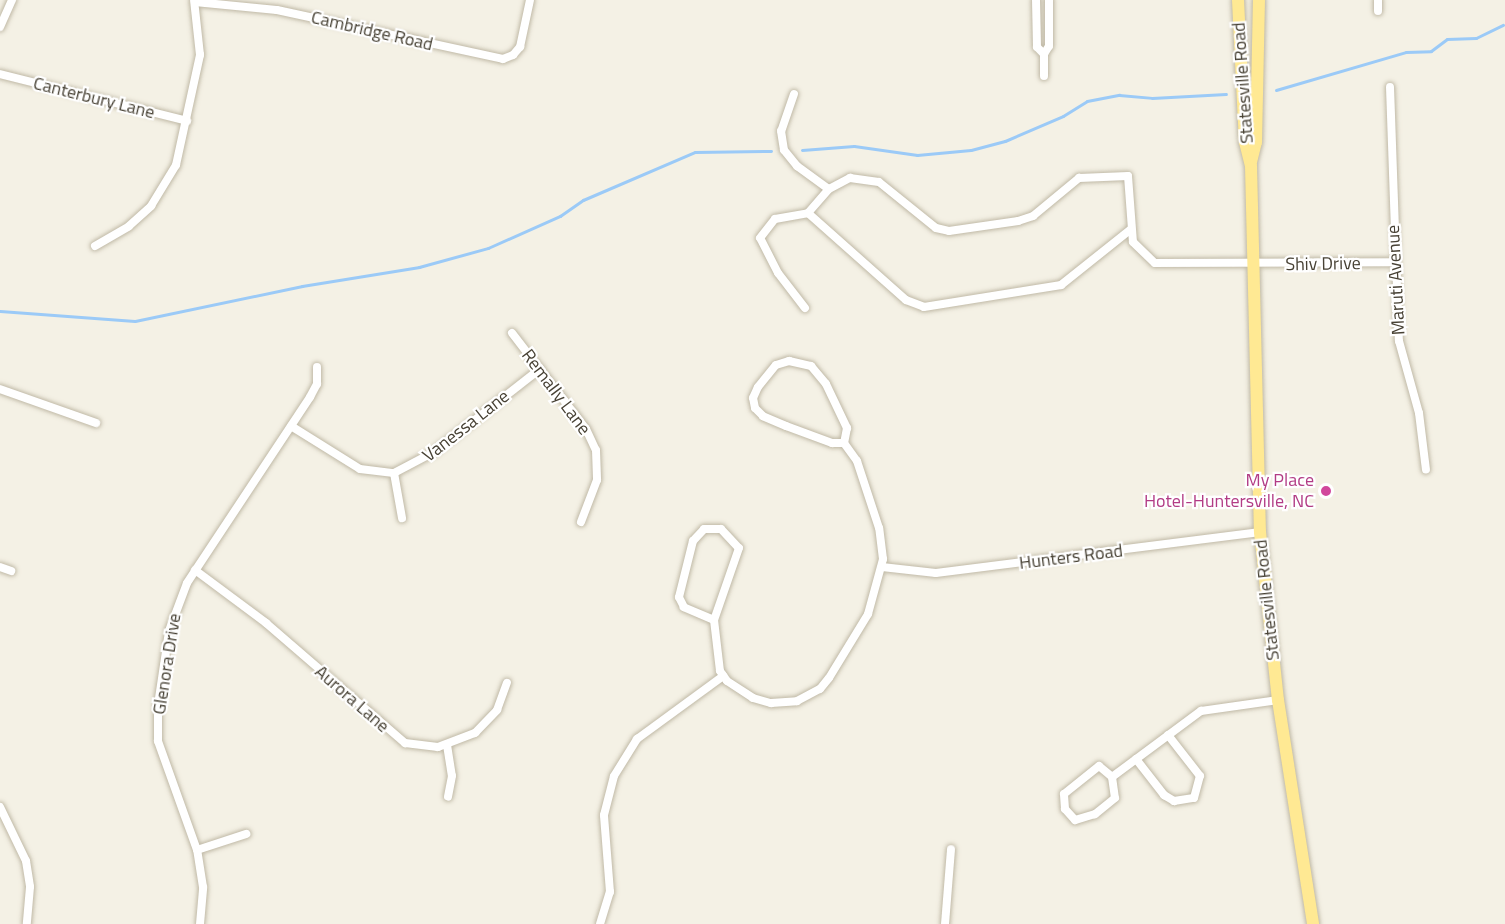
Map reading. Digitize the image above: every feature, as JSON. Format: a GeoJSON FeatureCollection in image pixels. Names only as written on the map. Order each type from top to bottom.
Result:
{"type":"FeatureCollection","features":[{"type":"Feature","properties":{"kind":"main road","name":"Statesville Road"},"geometry":{"type":"LineString","coordinates":[[1238,0],[1245,142],[1251,166]]}},
{"type":"Feature","properties":{"kind":"main road","name":"Statesville Road"},"geometry":{"type":"LineString","coordinates":[[1259,0],[1256,142],[1251,166],[1260,532],[1278,700],[1313,924]]}},
{"type":"Feature","properties":{"kind":"street"},"geometry":{"type":"LineString","coordinates":[[0,27],[12,0]]}},
{"type":"Feature","properties":{"kind":"street","name":"Cambridge Road"},"geometry":{"type":"LineString","coordinates":[[194,1],[257,6],[502,59],[513,56],[520,46],[530,0]]}},
{"type":"Feature","properties":{"kind":"street"},"geometry":{"type":"LineString","coordinates":[[1036,0],[1036,47],[1044,54]]}},
{"type":"Feature","properties":{"kind":"street"},"geometry":{"type":"LineString","coordinates":[[1044,76],[1044,54],[1049,46],[1049,0]]}},
{"type":"Feature","properties":{"kind":"street"},"geometry":{"type":"LineString","coordinates":[[1378,0],[1378,11]]}},
{"type":"Feature","properties":{"kind":"street"},"geometry":{"type":"LineString","coordinates":[[94,246],[129,226],[158,199],[176,165],[200,55],[194,1]]}},
{"type":"Feature","properties":{"kind":"street","name":"Canterbury Lane"},"geometry":{"type":"LineString","coordinates":[[0,74],[187,121]]}},
{"type":"Feature","properties":{"kind":"street","name":"Maruti Avenue"},"geometry":{"type":"LineString","coordinates":[[1390,87],[1394,262],[1401,354],[1419,413],[1426,470]]}},
{"type":"Feature","properties":{"kind":"street"},"geometry":{"type":"LineString","coordinates":[[794,94],[782,131],[784,150],[797,166],[829,189]]}},
{"type":"Feature","properties":{"kind":"street"},"geometry":{"type":"LineString","coordinates":[[805,308],[778,273],[760,238],[775,219],[808,213],[829,189],[850,178],[879,182],[936,228],[949,231],[1018,221],[1033,216],[1079,178],[1128,176],[1130,230],[1061,285],[924,307],[906,300],[808,213]]}},
{"type":"Feature","properties":{"kind":"street","name":"Shiv Drive"},"geometry":{"type":"LineString","coordinates":[[1130,230],[1143,256],[1155,263],[1252,266],[1394,262]]}},
{"type":"Feature","properties":{"kind":"street","name":"Remally Lane"},"geometry":{"type":"LineString","coordinates":[[512,333],[586,429],[596,450],[597,480],[581,522]]}},
{"type":"Feature","properties":{"kind":"street"},"geometry":{"type":"LineString","coordinates":[[714,620],[684,607],[679,597],[693,541],[704,529],[721,529],[739,548],[714,620],[715,648],[723,676],[741,692],[762,702],[784,704],[811,695],[829,678],[868,614],[882,567],[879,528],[857,462],[844,443],[823,439],[758,412],[753,398],[776,365],[798,362],[818,373],[841,409],[847,428],[844,443]]}},
{"type":"Feature","properties":{"kind":"street","name":"Glenora Drive"},"geometry":{"type":"LineString","coordinates":[[200,924],[204,887],[197,850],[160,752],[157,733],[169,631],[180,598],[195,570],[317,384],[317,367]]}},
{"type":"Feature","properties":{"kind":"street","name":"Vanessa Lane"},"geometry":{"type":"LineString","coordinates":[[394,473],[434,452],[540,369]]}},
{"type":"Feature","properties":{"kind":"street"},"geometry":{"type":"LineString","coordinates":[[0,389],[96,423]]}},
{"type":"Feature","properties":{"kind":"street"},"geometry":{"type":"LineString","coordinates":[[291,426],[360,469],[394,473],[402,519]]}},
{"type":"Feature","properties":{"kind":"street","name":"Hunters Road"},"geometry":{"type":"LineString","coordinates":[[882,567],[936,573],[1260,532]]}},
{"type":"Feature","properties":{"kind":"street"},"geometry":{"type":"LineString","coordinates":[[0,567],[11,571]]}},
{"type":"Feature","properties":{"kind":"street","name":"Aurora Lane"},"geometry":{"type":"LineString","coordinates":[[195,570],[266,623],[390,734],[417,746],[447,745],[475,733],[494,715],[507,683]]}},
{"type":"Feature","properties":{"kind":"street"},"geometry":{"type":"LineString","coordinates":[[600,924],[610,892],[604,815],[614,776],[637,739],[723,676]]}},
{"type":"Feature","properties":{"kind":"street"},"geometry":{"type":"LineString","coordinates":[[1112,777],[1201,711],[1278,700]]}},
{"type":"Feature","properties":{"kind":"street"},"geometry":{"type":"LineString","coordinates":[[1136,759],[1164,795],[1174,801],[1194,798],[1200,776],[1168,735]]}},
{"type":"Feature","properties":{"kind":"street"},"geometry":{"type":"LineString","coordinates":[[447,745],[452,776],[448,797]]}},
{"type":"Feature","properties":{"kind":"street"},"geometry":{"type":"LineString","coordinates":[[1099,766],[1112,777],[1114,798],[1095,814],[1075,820],[1065,809],[1064,794],[1099,766]]}},
{"type":"Feature","properties":{"kind":"street"},"geometry":{"type":"LineString","coordinates":[[0,807],[28,868],[27,924]]}},
{"type":"Feature","properties":{"kind":"street"},"geometry":{"type":"LineString","coordinates":[[197,850],[246,834]]}},
{"type":"Feature","properties":{"kind":"street"},"geometry":{"type":"LineString","coordinates":[[945,924],[951,849]]}},
{"type":"Feature","properties":{"kind":"waterway"},"geometry":{"type":"LineString","coordinates":[[1276,90],[1406,52],[1431,51],[1447,39],[1476,38],[1503,25]]}},
{"type":"Feature","properties":{"kind":"waterway"},"geometry":{"type":"LineString","coordinates":[[802,150],[854,146],[917,155],[971,150],[1005,141],[1063,116],[1087,101],[1119,95],[1152,98],[1226,94]]}},
{"type":"Feature","properties":{"kind":"waterway"},"geometry":{"type":"LineString","coordinates":[[0,311],[135,321],[302,286],[419,267],[488,248],[560,216],[583,200],[695,152],[771,151]]}},
{"type":"Feature","properties":{"kind":"place","name":"My Place Hotel-Huntersville, NC"},"geometry":{"type":"Point","coordinates":[1326,491]}}]}
